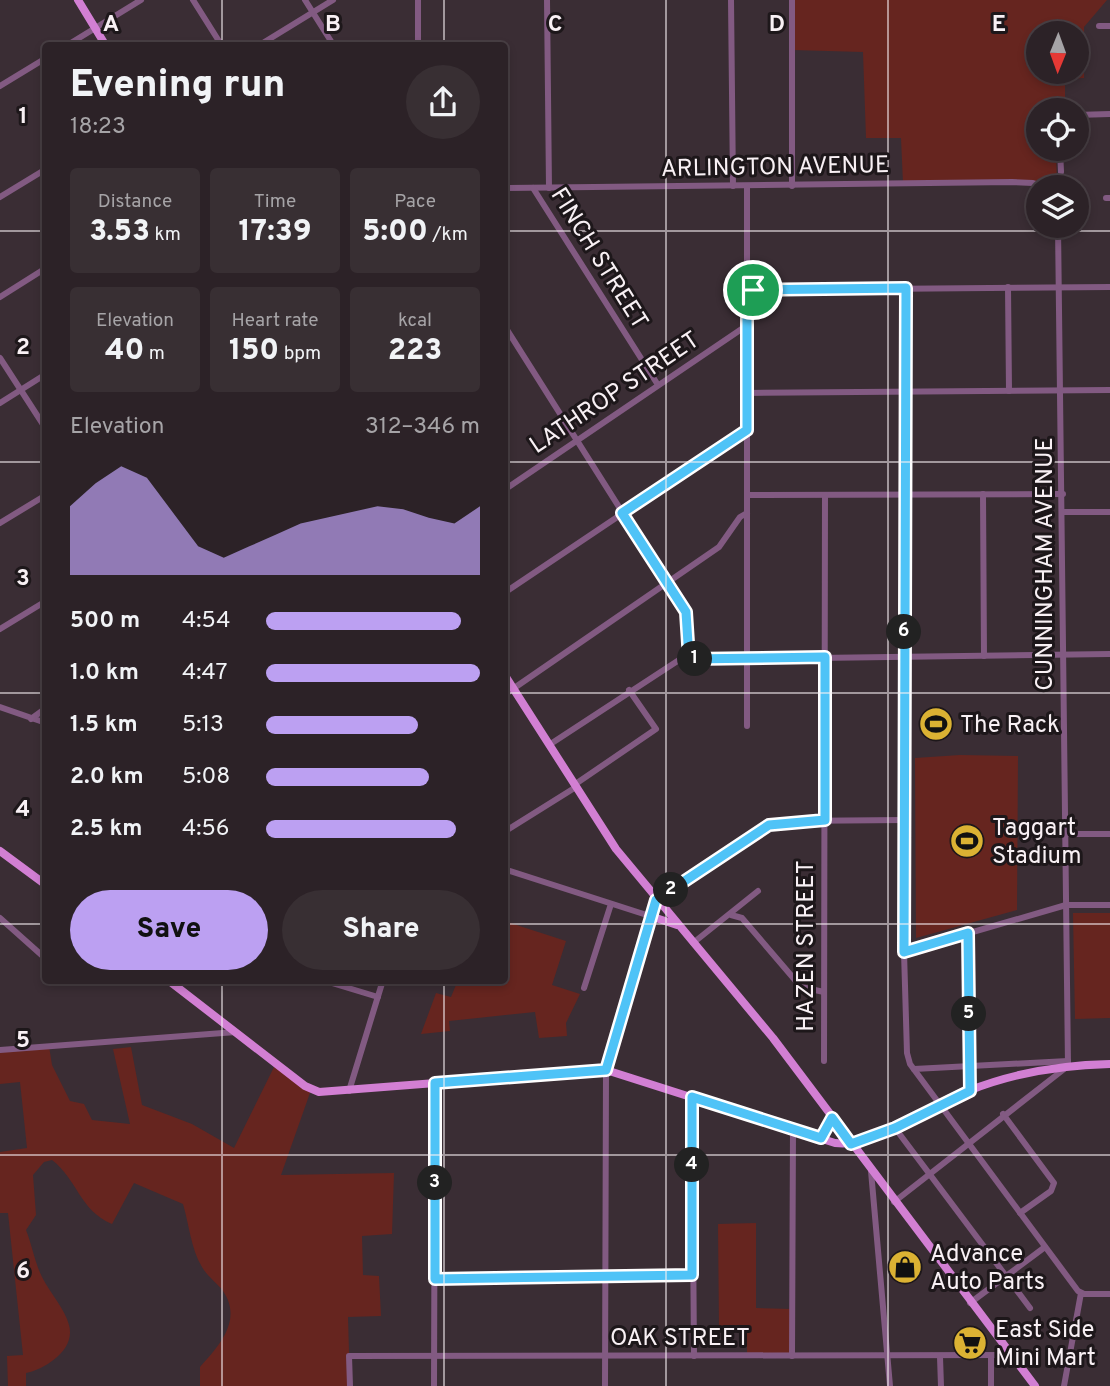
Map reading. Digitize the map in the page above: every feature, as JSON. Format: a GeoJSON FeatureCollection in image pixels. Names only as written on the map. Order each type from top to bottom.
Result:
{"type":"FeatureCollection","features":[{"type":"Feature","properties":{"kind":"main road"},"geometry":{"type":"LineString","coordinates":[[78,0],[104,42]]}},
{"type":"Feature","properties":{"kind":"main road"},"geometry":{"type":"LineString","coordinates":[[508,680],[616,849],[773,1038],[1032,1384]]}},
{"type":"Feature","properties":{"kind":"main road"},"geometry":{"type":"LineString","coordinates":[[2,854],[42,883]]}},
{"type":"Feature","properties":{"kind":"main road"},"geometry":{"type":"LineString","coordinates":[[653,917],[677,925]]}},
{"type":"Feature","properties":{"kind":"main road"},"geometry":{"type":"LineString","coordinates":[[173,984],[311,1090],[326,1093],[606,1070],[821,1138],[851,1144],[895,1128],[970,1091],[1010,1077],[1068,1064],[1110,1064]]}},
{"type":"Feature","properties":{"kind":"main road"},"geometry":{"type":"LineString","coordinates":[[821,1138],[832,1118]]}},
{"type":"Feature","properties":{"kind":"street"},"geometry":{"type":"LineString","coordinates":[[72,42],[141,0]]}},
{"type":"Feature","properties":{"kind":"street"},"geometry":{"type":"LineString","coordinates":[[193,0],[219,42]]}},
{"type":"Feature","properties":{"kind":"street"},"geometry":{"type":"LineString","coordinates":[[305,0],[332,42]]}},
{"type":"Feature","properties":{"kind":"street"},"geometry":{"type":"LineString","coordinates":[[264,42],[333,0]]}},
{"type":"Feature","properties":{"kind":"street"},"geometry":{"type":"LineString","coordinates":[[418,0],[418,42]]}},
{"type":"Feature","properties":{"kind":"street"},"geometry":{"type":"LineString","coordinates":[[547,0],[549,188]]}},
{"type":"Feature","properties":{"kind":"street"},"geometry":{"type":"LineString","coordinates":[[731,0],[733,186]]}},
{"type":"Feature","properties":{"kind":"street"},"geometry":{"type":"LineString","coordinates":[[792,0],[792,186]]}},
{"type":"Feature","properties":{"kind":"street"},"geometry":{"type":"LineString","coordinates":[[1099,26],[1110,26]]}},
{"type":"Feature","properties":{"kind":"street"},"geometry":{"type":"LineString","coordinates":[[0,86],[42,60]]}},
{"type":"Feature","properties":{"kind":"street"},"geometry":{"type":"LineString","coordinates":[[1089,115],[1110,114]]}},
{"type":"Feature","properties":{"kind":"street"},"geometry":{"type":"LineString","coordinates":[[1061,161],[1061,172]]}},
{"type":"Feature","properties":{"kind":"street"},"geometry":{"type":"LineString","coordinates":[[0,197],[42,171]]}},
{"type":"Feature","properties":{"kind":"street","name":"ARLINGTON AVENUE"},"geometry":{"type":"LineString","coordinates":[[508,188],[1026,183]]}},
{"type":"Feature","properties":{"kind":"street"},"geometry":{"type":"LineString","coordinates":[[747,186],[747,726]]}},
{"type":"Feature","properties":{"kind":"street","name":"FINCH STREET"},"geometry":{"type":"LineString","coordinates":[[533,188],[658,385]]}},
{"type":"Feature","properties":{"kind":"street","name":"CUNNINGHAM AVENUE"},"geometry":{"type":"LineString","coordinates":[[1059,238],[1062,287],[1068,1064]]}},
{"type":"Feature","properties":{"kind":"street"},"geometry":{"type":"LineString","coordinates":[[0,297],[42,271]]}},
{"type":"Feature","properties":{"kind":"street"},"geometry":{"type":"LineString","coordinates":[[747,290],[1110,287]]}},
{"type":"Feature","properties":{"kind":"street"},"geometry":{"type":"LineString","coordinates":[[906,288],[904,952],[907,1053],[914,1069],[939,1105],[1081,1293],[1064,1386]]}},
{"type":"Feature","properties":{"kind":"street"},"geometry":{"type":"LineString","coordinates":[[1009,288],[1009,391]]}},
{"type":"Feature","properties":{"kind":"street","name":"LATHROP STREET"},"geometry":{"type":"LineString","coordinates":[[508,486],[746,326]]}},
{"type":"Feature","properties":{"kind":"street"},"geometry":{"type":"LineString","coordinates":[[508,331],[686,612],[689,659]]}},
{"type":"Feature","properties":{"kind":"street"},"geometry":{"type":"LineString","coordinates":[[0,358],[42,423]]}},
{"type":"Feature","properties":{"kind":"street"},"geometry":{"type":"LineString","coordinates":[[0,403],[42,376]]}},
{"type":"Feature","properties":{"kind":"street"},"geometry":{"type":"LineString","coordinates":[[746,393],[1110,390]]}},
{"type":"Feature","properties":{"kind":"street"},"geometry":{"type":"LineString","coordinates":[[508,590],[747,430]]}},
{"type":"Feature","properties":{"kind":"street"},"geometry":{"type":"LineString","coordinates":[[983,494],[984,656]]}},
{"type":"Feature","properties":{"kind":"street"},"geometry":{"type":"LineString","coordinates":[[747,495],[1063,494]]}},
{"type":"Feature","properties":{"kind":"street","name":"HAZEN STREET"},"geometry":{"type":"LineString","coordinates":[[824,1061],[825,495]]}},
{"type":"Feature","properties":{"kind":"street"},"geometry":{"type":"LineString","coordinates":[[0,523],[42,497]]}},
{"type":"Feature","properties":{"kind":"street"},"geometry":{"type":"LineString","coordinates":[[1063,512],[1110,512]]}},
{"type":"Feature","properties":{"kind":"street"},"geometry":{"type":"LineString","coordinates":[[508,693],[719,547],[740,517],[747,513]]}},
{"type":"Feature","properties":{"kind":"street"},"geometry":{"type":"LineString","coordinates":[[0,629],[42,603]]}},
{"type":"Feature","properties":{"kind":"street"},"geometry":{"type":"LineString","coordinates":[[549,745],[672,662],[689,659],[1110,654]]}},
{"type":"Feature","properties":{"kind":"street"},"geometry":{"type":"LineString","coordinates":[[508,829],[656,729],[629,690]]}},
{"type":"Feature","properties":{"kind":"street"},"geometry":{"type":"LineString","coordinates":[[0,707],[42,722]]}},
{"type":"Feature","properties":{"kind":"street"},"geometry":{"type":"LineString","coordinates":[[31,719],[42,712]]}},
{"type":"Feature","properties":{"kind":"street"},"geometry":{"type":"LineString","coordinates":[[605,1386],[606,1070],[656,900],[769,825],[825,820],[905,820]]}},
{"type":"Feature","properties":{"kind":"street"},"geometry":{"type":"LineString","coordinates":[[1065,834],[1110,834]]}},
{"type":"Feature","properties":{"kind":"street"},"geometry":{"type":"LineString","coordinates":[[508,870],[653,917]]}},
{"type":"Feature","properties":{"kind":"street"},"geometry":{"type":"LineString","coordinates":[[693,943],[758,891]]}},
{"type":"Feature","properties":{"kind":"street"},"geometry":{"type":"LineString","coordinates":[[584,988],[611,904]]}},
{"type":"Feature","properties":{"kind":"street"},"geometry":{"type":"LineString","coordinates":[[904,952],[1066,905],[1110,905]]}},
{"type":"Feature","properties":{"kind":"street"},"geometry":{"type":"LineString","coordinates":[[731,915],[742,918],[801,988],[824,992]]}},
{"type":"Feature","properties":{"kind":"street"},"geometry":{"type":"LineString","coordinates":[[0,918],[42,955]]}},
{"type":"Feature","properties":{"kind":"street"},"geometry":{"type":"LineString","coordinates":[[968,933],[970,1091]]}},
{"type":"Feature","properties":{"kind":"street"},"geometry":{"type":"LineString","coordinates":[[335,984],[378,997]]}},
{"type":"Feature","properties":{"kind":"street"},"geometry":{"type":"LineString","coordinates":[[349,1091],[382,984]]}},
{"type":"Feature","properties":{"kind":"street"},"geometry":{"type":"LineString","coordinates":[[0,1050],[236,1032]]}},
{"type":"Feature","properties":{"kind":"street"},"geometry":{"type":"LineString","coordinates":[[914,1069],[970,1064],[1068,1064]]}},
{"type":"Feature","properties":{"kind":"street"},"geometry":{"type":"LineString","coordinates":[[894,1202],[1068,1064]]}},
{"type":"Feature","properties":{"kind":"street"},"geometry":{"type":"LineString","coordinates":[[434,1386],[435,1083]]}},
{"type":"Feature","properties":{"kind":"street"},"geometry":{"type":"LineString","coordinates":[[692,1097],[694,1356]]}},
{"type":"Feature","properties":{"kind":"street"},"geometry":{"type":"LineString","coordinates":[[1003,1114],[1055,1183],[1051,1191],[1020,1213]]}},
{"type":"Feature","properties":{"kind":"street"},"geometry":{"type":"LineString","coordinates":[[895,1128],[1030,1308]]}},
{"type":"Feature","properties":{"kind":"street"},"geometry":{"type":"LineString","coordinates":[[792,1356],[793,1129]]}},
{"type":"Feature","properties":{"kind":"street"},"geometry":{"type":"LineString","coordinates":[[871,1171],[890,1356],[890,1386]]}},
{"type":"Feature","properties":{"kind":"street"},"geometry":{"type":"LineString","coordinates":[[970,1303],[1045,1247]]}},
{"type":"Feature","properties":{"kind":"street"},"geometry":{"type":"LineString","coordinates":[[435,1279],[692,1275]]}},
{"type":"Feature","properties":{"kind":"street"},"geometry":{"type":"LineString","coordinates":[[1081,1293],[1110,1294]]}},
{"type":"Feature","properties":{"kind":"street","name":"OAK STREET"},"geometry":{"type":"LineString","coordinates":[[350,1386],[349,1356],[1011,1355]]}},
{"type":"Feature","properties":{"kind":"street"},"geometry":{"type":"LineString","coordinates":[[991,1356],[992,1386]]}},
{"type":"Feature","properties":{"kind":"street"},"geometry":{"type":"LineString","coordinates":[[940,1357],[941,1386]]}},
{"type":"Feature","properties":{"kind":"shaded area"},"geometry":{"type":"Polygon","coordinates":[[[792,0],[1107,0],[1089,21],[1026,21],[1026,84],[1065,84],[1065,98],[1026,98],[1026,161],[1056,161],[1057,175],[1026,175],[1026,184],[903,183],[901,138],[866,138],[863,52],[792,50],[792,0]]]}},
{"type":"Feature","properties":{"kind":"shaded area","name":"Taggart Stadium"},"geometry":{"type":"Polygon","coordinates":[[[960,755],[1018,756],[1017,910],[916,938],[915,758],[960,755]]]}},
{"type":"Feature","properties":{"kind":"shaded area"},"geometry":{"type":"Polygon","coordinates":[[[1073,913],[1110,913],[1110,1018],[1075,1019],[1073,913]]]}},
{"type":"Feature","properties":{"kind":"shaded area"},"geometry":{"type":"Polygon","coordinates":[[[508,922],[566,941],[552,985],[580,994],[566,1023],[567,1036],[539,1038],[535,1012],[449,1021],[450,1031],[421,1034],[436,993],[451,997],[456,984],[508,984],[508,922]]]}},
{"type":"Feature","properties":{"kind":"shaded area"},"geometry":{"type":"Polygon","coordinates":[[[49,1046],[52,1065],[70,1101],[84,1104],[92,1120],[130,1124],[113,1049],[131,1047],[142,1105],[192,1124],[234,1148],[276,1063],[311,1090],[281,1175],[394,1173],[392,1234],[362,1236],[363,1275],[379,1276],[381,1316],[348,1317],[350,1386],[200,1386],[200,1367],[221,1341],[230,1322],[231,1312],[223,1291],[198,1260],[183,1204],[134,1183],[112,1224],[92,1211],[68,1176],[52,1160],[44,1162],[33,1175],[36,1215],[26,1230],[40,1272],[64,1313],[70,1334],[68,1342],[57,1357],[50,1363],[26,1373],[26,1386],[8,1386],[7,1356],[23,1355],[8,1213],[0,1213],[0,1152],[27,1148],[20,1082],[0,1084],[0,1050],[49,1046]]]}},
{"type":"Feature","properties":{"kind":"shaded area"},"geometry":{"type":"Polygon","coordinates":[[[756,1223],[756,1308],[792,1309],[792,1356],[747,1356],[747,1327],[719,1327],[718,1224],[756,1223]]]}},
{"type":"Feature","properties":{"kind":"place","name":"The Rack"},"geometry":{"type":"Point","coordinates":[936,724]}},
{"type":"Feature","properties":{"kind":"place","name":"Taggart Stadium"},"geometry":{"type":"Point","coordinates":[967,841]}},
{"type":"Feature","properties":{"kind":"place","name":"Advance Auto Parts"},"geometry":{"type":"Point","coordinates":[905,1267]}},
{"type":"Feature","properties":{"kind":"place","name":"East Side Mini Mart"},"geometry":{"type":"Point","coordinates":[970,1343]}},
{"type":"Feature","properties":{"kind":"route"},"geometry":{"type":"LineString","coordinates":[[906,288],[904,952],[968,933],[970,1091],[895,1128],[851,1144],[832,1118],[821,1138],[692,1097],[692,1275],[435,1279],[435,1083],[606,1070],[656,900],[769,825],[786,821],[825,820],[825,657],[689,659],[686,612],[622,513],[747,430],[747,290],[753,290],[906,288]]}}]}
